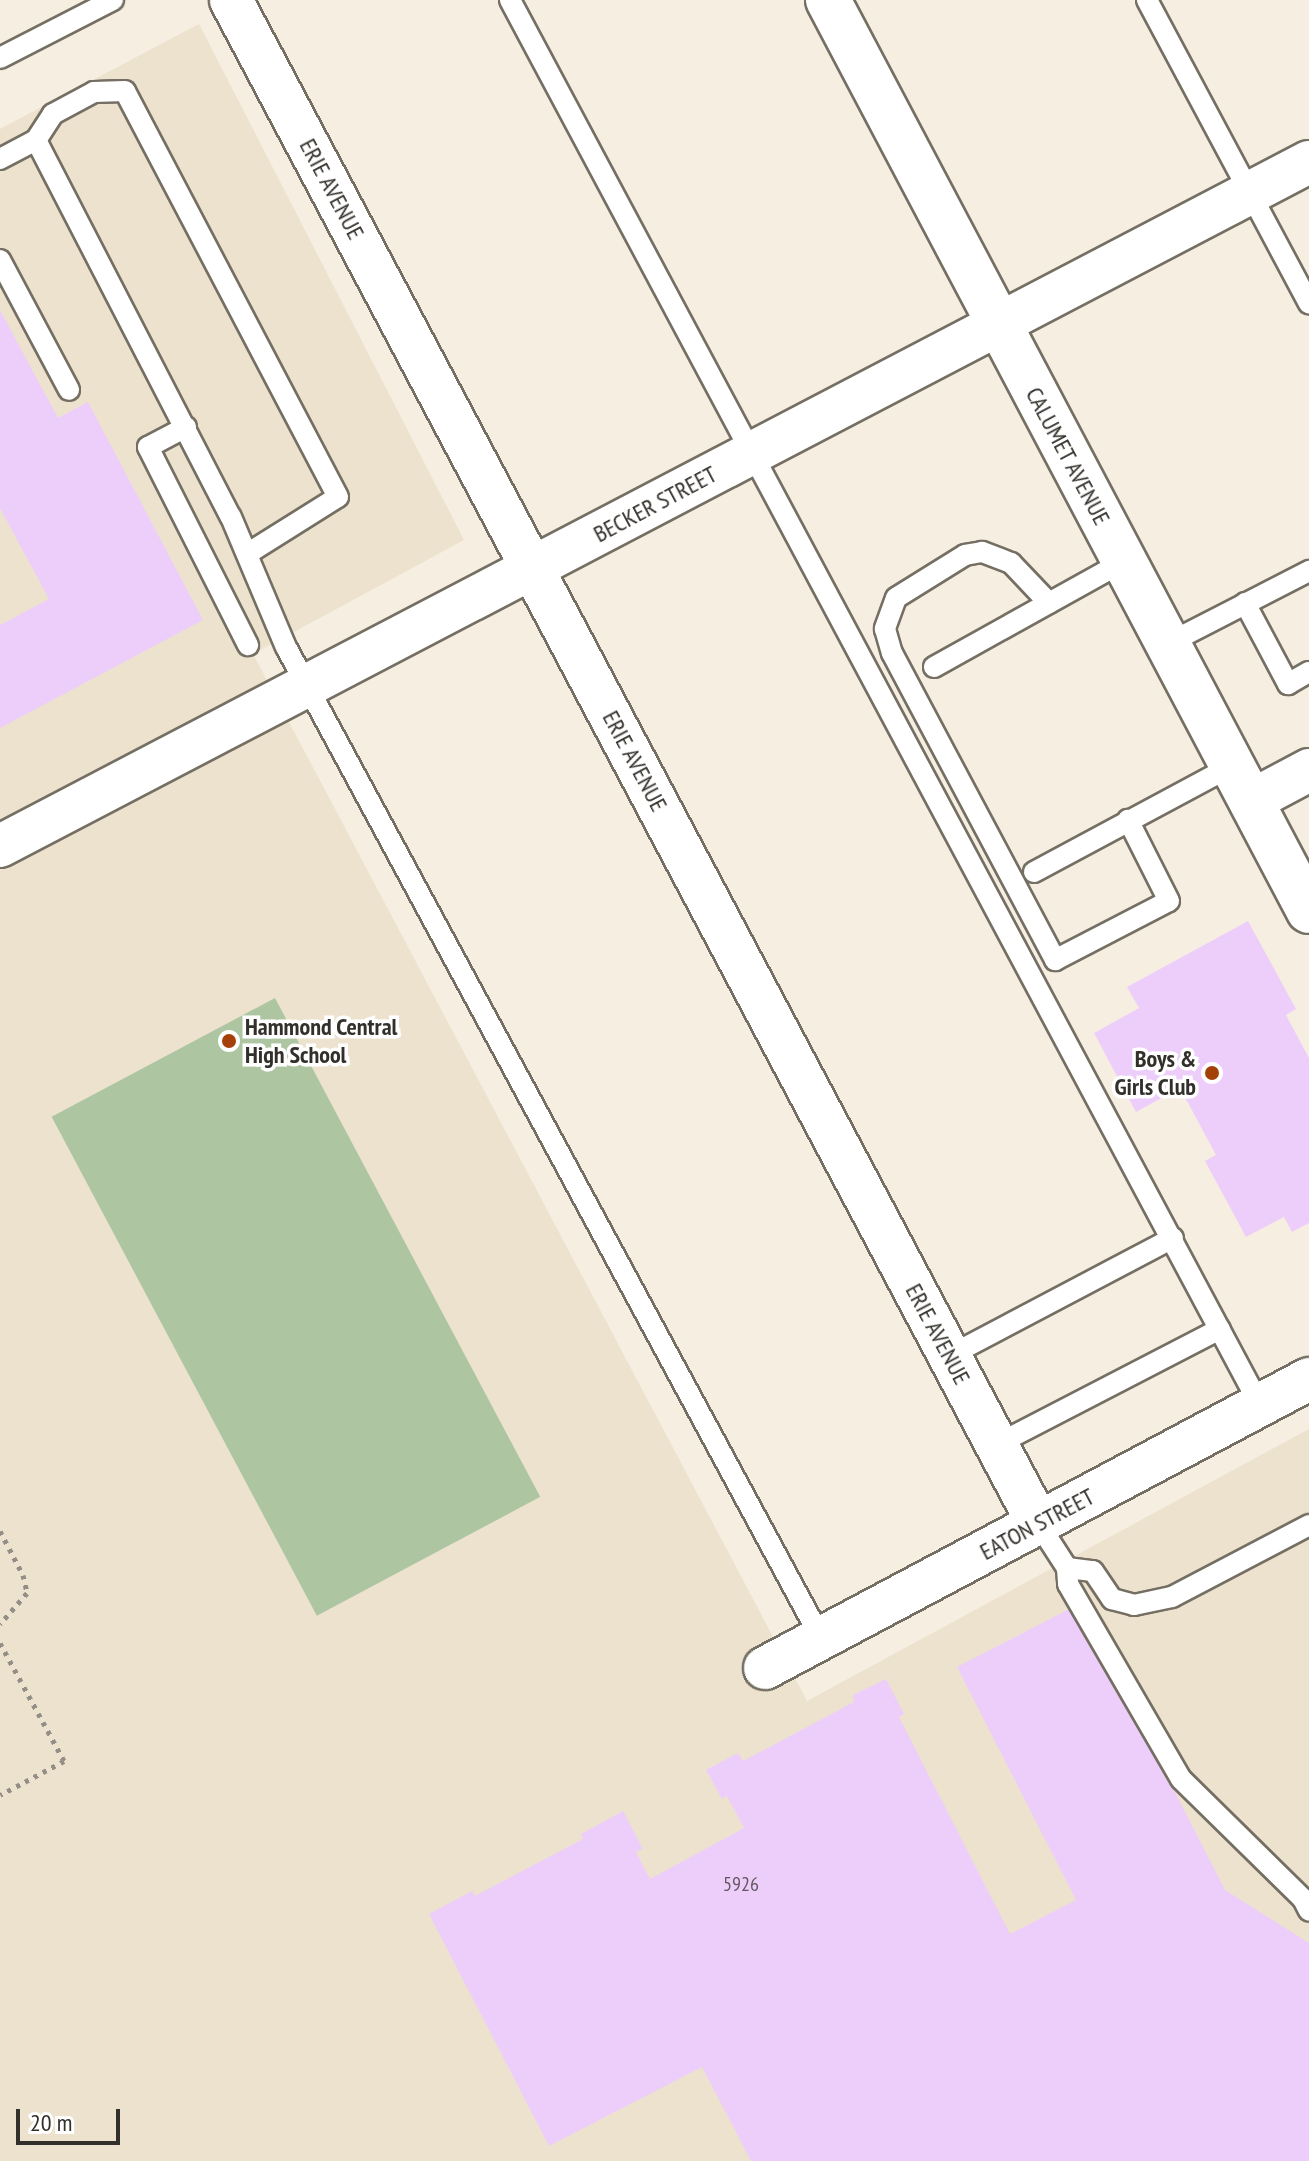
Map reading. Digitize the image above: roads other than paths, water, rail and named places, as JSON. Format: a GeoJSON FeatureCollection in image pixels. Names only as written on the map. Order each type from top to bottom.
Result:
{"type":"FeatureCollection","features":[{"type":"Feature","properties":{"kind":"main road","name":"CALUMET AVENUE"},"geometry":{"type":"LineString","coordinates":[[828,0],[1309,911]]}},
{"type":"Feature","properties":{"kind":"street","name":"ERIE AVENUE"},"geometry":{"type":"LineString","coordinates":[[231,0],[1038,1523]]}},
{"type":"Feature","properties":{"kind":"street","name":"BECKER STREET"},"geometry":{"type":"LineString","coordinates":[[0,846],[1309,162]]}},
{"type":"Feature","properties":{"kind":"street"},"geometry":{"type":"LineString","coordinates":[[1241,783],[1309,770]]}},
{"type":"Feature","properties":{"kind":"street","name":"EATON STREET"},"geometry":{"type":"LineString","coordinates":[[765,1668],[1309,1379]]}},
{"type":"Feature","properties":{"kind":"lane"},"geometry":{"type":"LineString","coordinates":[[0,58],[113,0]]}},
{"type":"Feature","properties":{"kind":"lane"},"geometry":{"type":"LineString","coordinates":[[510,0],[1260,1405]]}},
{"type":"Feature","properties":{"kind":"lane"},"geometry":{"type":"LineString","coordinates":[[1147,0],[1309,304]]}},
{"type":"Feature","properties":{"kind":"lane"},"geometry":{"type":"LineString","coordinates":[[0,159],[36,140],[53,114],[94,92],[125,91],[338,497],[247,554]]}},
{"type":"Feature","properties":{"kind":"lane"},"geometry":{"type":"LineString","coordinates":[[36,140],[186,427],[247,554],[264,602],[821,1638]]}},
{"type":"Feature","properties":{"kind":"lane"},"geometry":{"type":"LineString","coordinates":[[0,260],[69,390]]}},
{"type":"Feature","properties":{"kind":"lane"},"geometry":{"type":"LineString","coordinates":[[186,427],[148,447],[248,645]]}},
{"type":"Feature","properties":{"kind":"lane"},"geometry":{"type":"LineString","coordinates":[[1049,603],[1011,563],[982,552],[965,555],[896,598],[885,629],[892,653],[1055,960],[1169,901],[1128,820]]}},
{"type":"Feature","properties":{"kind":"lane"},"geometry":{"type":"LineString","coordinates":[[934,667],[1123,562]]}},
{"type":"Feature","properties":{"kind":"lane"},"geometry":{"type":"LineString","coordinates":[[1167,644],[1309,571]]}},
{"type":"Feature","properties":{"kind":"lane"},"geometry":{"type":"LineString","coordinates":[[1245,603],[1288,684],[1309,672]]}},
{"type":"Feature","properties":{"kind":"lane"},"geometry":{"type":"LineString","coordinates":[[1034,872],[1128,820],[1241,783]]}},
{"type":"Feature","properties":{"kind":"lane"},"geometry":{"type":"LineString","coordinates":[[949,1356],[1173,1238]]}},
{"type":"Feature","properties":{"kind":"lane"},"geometry":{"type":"LineString","coordinates":[[996,1445],[1220,1329]]}},
{"type":"Feature","properties":{"kind":"lane"},"geometry":{"type":"LineString","coordinates":[[1038,1523],[1067,1568],[1068,1584],[1181,1779],[1303,1899],[1309,1911]]}},
{"type":"Feature","properties":{"kind":"lane"},"geometry":{"type":"LineString","coordinates":[[1067,1568],[1093,1571],[1112,1599],[1134,1605],[1172,1597],[1309,1525]]}},
{"type":"Feature","properties":{"kind":"place","name":"Hammond Central High School"},"geometry":{"type":"Point","coordinates":[229,1041]}},
{"type":"Feature","properties":{"kind":"place","name":"Boys & Girls Club"},"geometry":{"type":"Point","coordinates":[1212,1073]}}]}
